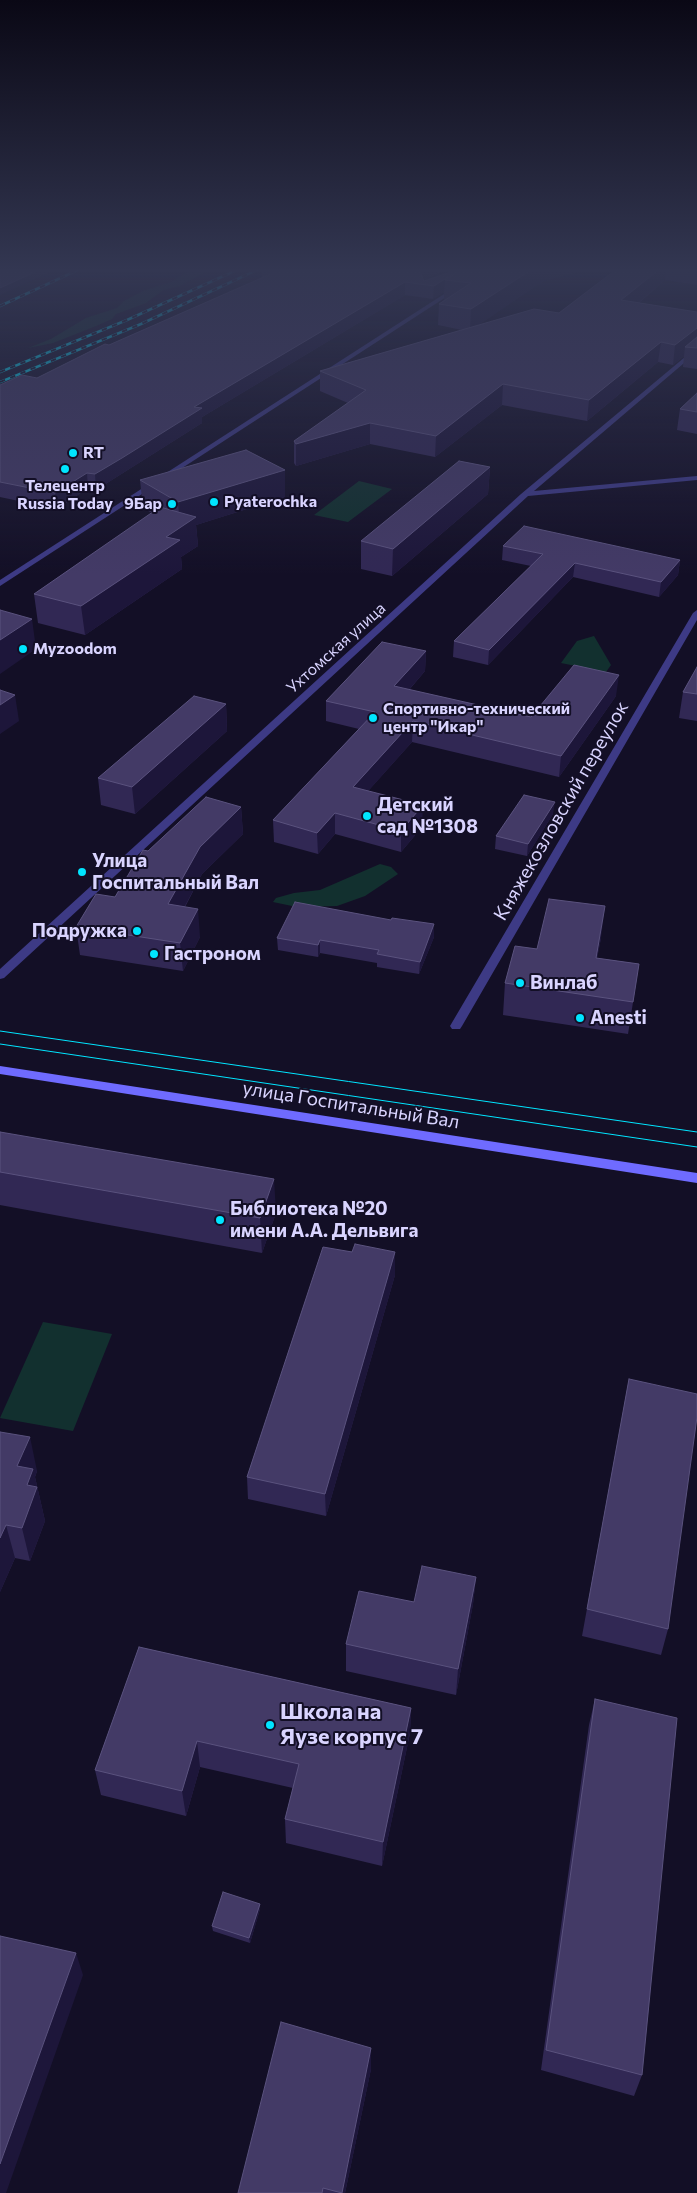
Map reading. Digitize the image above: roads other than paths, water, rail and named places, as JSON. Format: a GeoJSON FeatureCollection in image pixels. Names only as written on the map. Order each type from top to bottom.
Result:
{"type":"FeatureCollection","features":[{"type":"Feature","properties":{"kind":"main road","name":"улица Госпитальный Вал"},"geometry":{"type":"LineString","coordinates":[[0,1070],[697,1178]]}},
{"type":"Feature","properties":{"kind":"street"},"geometry":{"type":"LineString","coordinates":[[0,584],[329,370]]}},
{"type":"Feature","properties":{"kind":"street","name":"Ухтомская улица"},"geometry":{"type":"LineString","coordinates":[[0,975],[527,494],[673,370]]}},
{"type":"Feature","properties":{"kind":"street"},"geometry":{"type":"LineString","coordinates":[[527,494],[697,478]]}},
{"type":"Feature","properties":{"kind":"street","name":"Княжекозловский переулок"},"geometry":{"type":"LineString","coordinates":[[456,1026],[697,613]]}},
{"type":"Feature","properties":{"kind":"tram line"},"geometry":{"type":"LineString","coordinates":[[0,1031],[697,1132]]}},
{"type":"Feature","properties":{"kind":"tram line"},"geometry":{"type":"LineString","coordinates":[[0,1044],[697,1147]]}},
{"type":"Feature","properties":{"kind":"railway"},"geometry":{"type":"LineString","coordinates":[[0,372],[4,370]]}},
{"type":"Feature","properties":{"kind":"railway"},"geometry":{"type":"LineString","coordinates":[[0,382],[28,370]]}},
{"type":"Feature","properties":{"kind":"place","name":"RT"},"geometry":{"type":"Point","coordinates":[73,453]}},
{"type":"Feature","properties":{"kind":"place","name":"Телецентр Russia Today"},"geometry":{"type":"Point","coordinates":[65,469]}},
{"type":"Feature","properties":{"kind":"place","name":"Pyaterochka"},"geometry":{"type":"Point","coordinates":[214,502]}},
{"type":"Feature","properties":{"kind":"place","name":"9Бар"},"geometry":{"type":"Point","coordinates":[172,504]}},
{"type":"Feature","properties":{"kind":"place","name":"Myzoodom"},"geometry":{"type":"Point","coordinates":[23,649]}},
{"type":"Feature","properties":{"kind":"place","name":"Спортивно-технический центр \"Икар\""},"geometry":{"type":"Point","coordinates":[373,718]}},
{"type":"Feature","properties":{"kind":"place","name":"Детский сад №1308"},"geometry":{"type":"Point","coordinates":[367,816]}},
{"type":"Feature","properties":{"kind":"place","name":"Улица Госпитальный Вал"},"geometry":{"type":"Point","coordinates":[82,872]}},
{"type":"Feature","properties":{"kind":"place","name":"Подружка"},"geometry":{"type":"Point","coordinates":[137,931]}},
{"type":"Feature","properties":{"kind":"place","name":"Гастроном"},"geometry":{"type":"Point","coordinates":[154,954]}},
{"type":"Feature","properties":{"kind":"place","name":"Винлаб"},"geometry":{"type":"Point","coordinates":[520,983]}},
{"type":"Feature","properties":{"kind":"place","name":"Anesti"},"geometry":{"type":"Point","coordinates":[580,1018]}},
{"type":"Feature","properties":{"kind":"place","name":"Библиотека №20 имени А.А. Дельвига"},"geometry":{"type":"Point","coordinates":[220,1220]}},
{"type":"Feature","properties":{"kind":"place","name":"Школа на Яузе корпус 7"},"geometry":{"type":"Point","coordinates":[270,1725]}}]}
